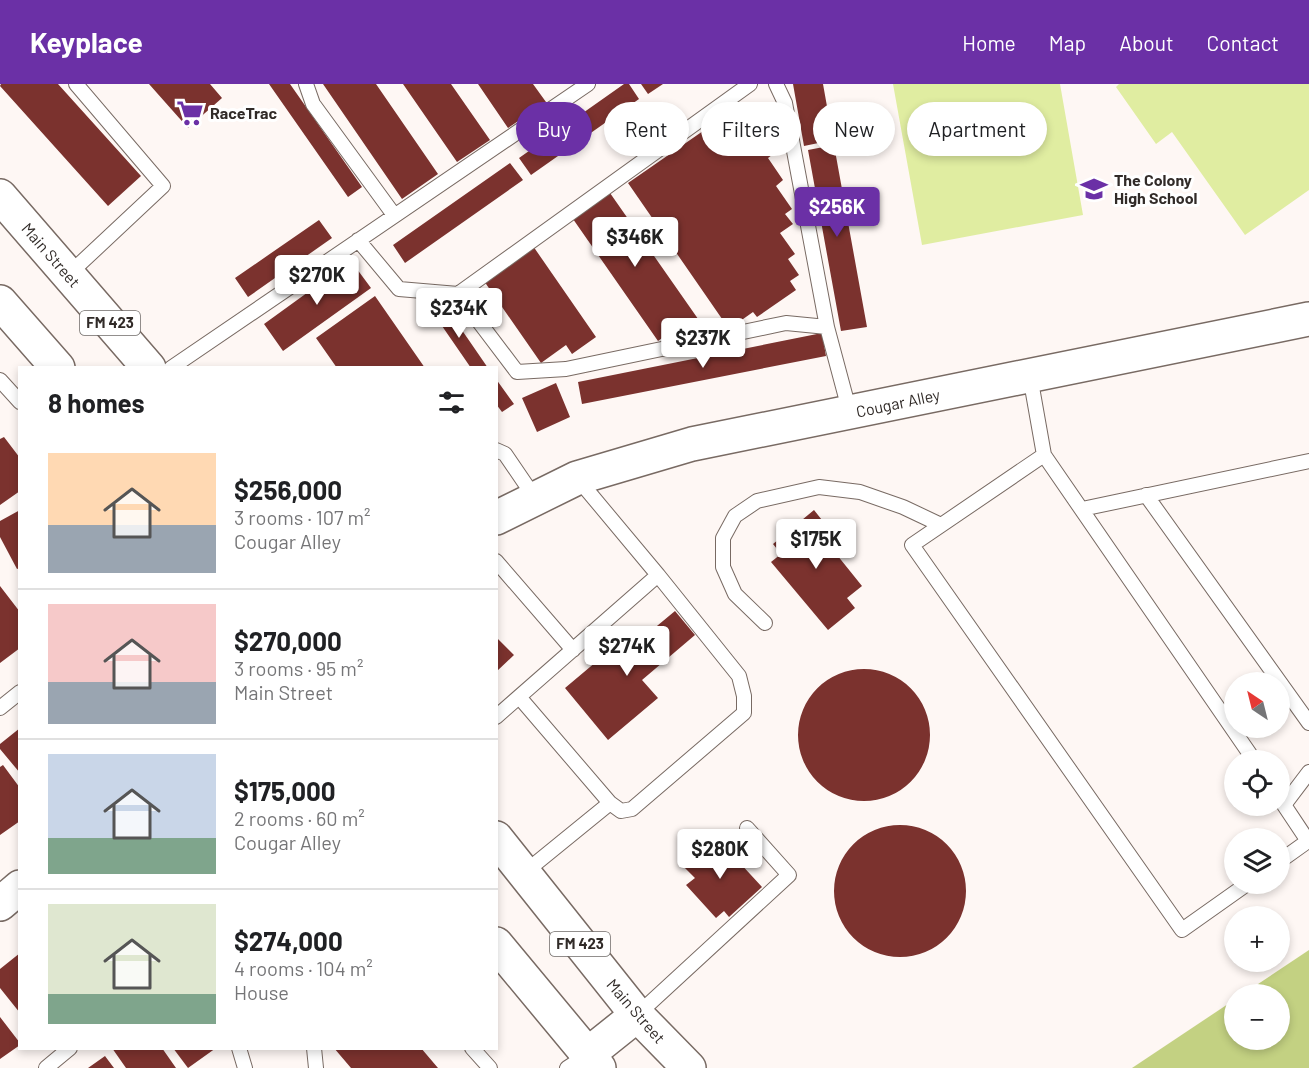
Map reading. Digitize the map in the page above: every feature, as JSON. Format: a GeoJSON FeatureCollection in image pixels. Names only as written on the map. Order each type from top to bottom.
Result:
{"type":"FeatureCollection","features":[{"type":"Feature","properties":{"kind":"street","name":"Main Street"},"geometry":{"type":"LineString","coordinates":[[0,196],[147,366]]}},
{"type":"Feature","properties":{"kind":"street"},"geometry":{"type":"LineString","coordinates":[[0,302],[56,366]]}},
{"type":"Feature","properties":{"kind":"street","name":"Cougar Alley"},"geometry":{"type":"LineString","coordinates":[[498,517],[577,478],[692,444],[1309,319]]}},
{"type":"Feature","properties":{"kind":"street","name":"Main Street"},"geometry":{"type":"LineString","coordinates":[[498,841],[637,1015],[688,1068]]}},
{"type":"Feature","properties":{"kind":"street"},"geometry":{"type":"LineString","coordinates":[[0,904],[18,889]]}},
{"type":"Feature","properties":{"kind":"street"},"geometry":{"type":"LineString","coordinates":[[498,947],[584,1064],[637,1015]]}},
{"type":"Feature","properties":{"kind":"lane"},"geometry":{"type":"LineString","coordinates":[[68,274],[163,186],[76,84]]}},
{"type":"Feature","properties":{"kind":"lane"},"geometry":{"type":"LineString","coordinates":[[306,84],[314,104],[394,215]]}},
{"type":"Feature","properties":{"kind":"lane"},"geometry":{"type":"LineString","coordinates":[[174,366],[588,84]]}},
{"type":"Feature","properties":{"kind":"lane"},"geometry":{"type":"LineString","coordinates":[[358,240],[399,288],[458,294],[750,84]]}},
{"type":"Feature","properties":{"kind":"lane"},"geometry":{"type":"LineString","coordinates":[[776,84],[784,103],[827,327],[850,413]]}},
{"type":"Feature","properties":{"kind":"lane"},"geometry":{"type":"LineString","coordinates":[[458,294],[517,372],[566,369],[786,323],[827,327]]}},
{"type":"Feature","properties":{"kind":"lane"},"geometry":{"type":"LineString","coordinates":[[1030,376],[1044,455],[1247,750]]}},
{"type":"Feature","properties":{"kind":"lane"},"geometry":{"type":"LineString","coordinates":[[0,380],[18,400]]}},
{"type":"Feature","properties":{"kind":"lane"},"geometry":{"type":"LineString","coordinates":[[498,451],[505,454],[535,498]]}},
{"type":"Feature","properties":{"kind":"lane"},"geometry":{"type":"LineString","coordinates":[[1044,455],[912,545],[1182,930],[1233,894]]}},
{"type":"Feature","properties":{"kind":"lane"},"geometry":{"type":"LineString","coordinates":[[1082,509],[1307,465]]}},
{"type":"Feature","properties":{"kind":"lane"},"geometry":{"type":"LineString","coordinates":[[520,698],[610,803],[621,811],[632,809],[744,713],[744,696],[739,676],[577,478]]}},
{"type":"Feature","properties":{"kind":"lane"},"geometry":{"type":"LineString","coordinates":[[765,623],[735,594],[723,567],[723,538],[735,516],[757,501],[819,488],[860,492],[903,507],[941,525]]}},
{"type":"Feature","properties":{"kind":"lane"},"geometry":{"type":"LineString","coordinates":[[1146,495],[1309,723]]}},
{"type":"Feature","properties":{"kind":"lane"},"geometry":{"type":"LineString","coordinates":[[498,563],[573,650]]}},
{"type":"Feature","properties":{"kind":"lane"},"geometry":{"type":"LineString","coordinates":[[498,715],[658,575]]}},
{"type":"Feature","properties":{"kind":"lane"},"geometry":{"type":"LineString","coordinates":[[0,708],[18,694]]}},
{"type":"Feature","properties":{"kind":"lane"},"geometry":{"type":"LineString","coordinates":[[1290,792],[1309,772]]}},
{"type":"Feature","properties":{"kind":"lane"},"geometry":{"type":"LineString","coordinates":[[524,874],[610,803]]}},
{"type":"Feature","properties":{"kind":"lane"},"geometry":{"type":"LineString","coordinates":[[1290,813],[1308,841],[1290,854]]}},
{"type":"Feature","properties":{"kind":"lane"},"geometry":{"type":"LineString","coordinates":[[637,1015],[789,875],[747,828]]}},
{"type":"Feature","properties":{"kind":"lane"},"geometry":{"type":"LineString","coordinates":[[46,1068],[68,1050]]}},
{"type":"Feature","properties":{"kind":"lane"},"geometry":{"type":"LineString","coordinates":[[240,1050],[245,1068]]}},
{"type":"Feature","properties":{"kind":"lane"},"geometry":{"type":"LineString","coordinates":[[314,1050],[316,1068]]}},
{"type":"Feature","properties":{"kind":"lane"},"geometry":{"type":"LineString","coordinates":[[474,1050],[490,1068]]}},
{"type":"Feature","properties":{"kind":"green space"},"geometry":{"type":"Polygon","coordinates":[[[893,84],[1060,84],[1083,215],[922,245],[893,84]]]}},
{"type":"Feature","properties":{"kind":"green space"},"geometry":{"type":"Polygon","coordinates":[[[1119,84],[1309,84],[1309,190],[1245,235],[1172,132],[1156,144],[1116,87],[1119,84]]]}},
{"type":"Feature","properties":{"kind":"green space"},"geometry":{"type":"Polygon","coordinates":[[[1309,950],[1309,1068],[1132,1068],[1224,1007],[1224,1050],[1290,1050],[1290,984],[1258,984],[1276,972],[1290,972],[1290,963],[1309,950]]]}},
{"type":"Feature","properties":{"kind":"building"},"geometry":{"type":"Polygon","coordinates":[[[1,84],[58,84],[141,176],[108,206],[0,86],[1,84]]]}},
{"type":"Feature","properties":{"kind":"building","name":"RaceTrac"},"geometry":{"type":"Polygon","coordinates":[[[149,84],[210,84],[222,98],[188,128],[149,84]]]}},
{"type":"Feature","properties":{"kind":"building"},"geometry":{"type":"Polygon","coordinates":[[[269,84],[290,84],[362,187],[348,197],[269,84]]]}},
{"type":"Feature","properties":{"kind":"building"},"geometry":{"type":"Polygon","coordinates":[[[323,84],[376,84],[438,174],[402,199],[323,84]]]}},
{"type":"Feature","properties":{"kind":"building"},"geometry":{"type":"Polygon","coordinates":[[[403,84],[451,84],[490,140],[457,162],[403,84]]]}},
{"type":"Feature","properties":{"kind":"building"},"geometry":{"type":"Polygon","coordinates":[[[478,84],[533,84],[546,102],[516,102],[516,123],[508,128],[478,84]]]}},
{"type":"Feature","properties":{"kind":"building"},"geometry":{"type":"Polygon","coordinates":[[[624,84],[629,84],[639,99],[635,102],[604,102],[604,124],[592,132],[592,107],[624,84]]]}},
{"type":"Feature","properties":{"kind":"building"},"geometry":{"type":"Polygon","coordinates":[[[641,84],[663,84],[648,94],[641,84]]]}},
{"type":"Feature","properties":{"kind":"building"},"geometry":{"type":"Polygon","coordinates":[[[793,84],[823,84],[826,102],[813,102],[813,144],[804,146],[801,129],[801,102],[796,102],[793,84]]]}},
{"type":"Feature","properties":{"kind":"building"},"geometry":{"type":"Polygon","coordinates":[[[701,132],[701,156],[771,156],[768,158],[783,180],[776,186],[792,209],[785,214],[793,224],[780,233],[795,254],[788,259],[799,275],[790,281],[796,290],[757,317],[753,312],[729,329],[628,183],[667,156],[689,156],[689,141],[701,132]]]}},
{"type":"Feature","properties":{"kind":"building"},"geometry":{"type":"Polygon","coordinates":[[[813,149],[813,156],[836,156],[867,327],[841,331],[808,150],[813,149]]]}},
{"type":"Feature","properties":{"kind":"building"},"geometry":{"type":"Polygon","coordinates":[[[522,156],[558,156],[531,175],[519,158],[522,156]]]}},
{"type":"Feature","properties":{"kind":"building"},"geometry":{"type":"Polygon","coordinates":[[[510,163],[523,180],[405,263],[393,245],[510,163]]]}},
{"type":"Feature","properties":{"kind":"building"},"geometry":{"type":"Polygon","coordinates":[[[610,193],[703,326],[695,332],[686,321],[658,341],[573,219],[610,193]]]}},
{"type":"Feature","properties":{"kind":"building"},"geometry":{"type":"Polygon","coordinates":[[[319,220],[332,238],[248,297],[235,278],[319,220]]]}},
{"type":"Feature","properties":{"kind":"building"},"geometry":{"type":"Polygon","coordinates":[[[533,246],[596,337],[572,354],[566,345],[541,363],[484,281],[533,246]]]}},
{"type":"Feature","properties":{"kind":"building"},"geometry":{"type":"Polygon","coordinates":[[[351,261],[371,288],[283,351],[264,324],[351,261]]]}},
{"type":"Feature","properties":{"kind":"building"},"geometry":{"type":"Polygon","coordinates":[[[375,296],[424,366],[336,366],[316,338],[375,296]]]}},
{"type":"Feature","properties":{"kind":"building"},"geometry":{"type":"Polygon","coordinates":[[[435,307],[439,312],[446,307],[487,366],[470,366],[431,310],[435,307]]]}},
{"type":"Feature","properties":{"kind":"building"},"geometry":{"type":"Polygon","coordinates":[[[822,333],[826,356],[582,404],[578,382],[822,333]]]}},
{"type":"Feature","properties":{"kind":"building"},"geometry":{"type":"Polygon","coordinates":[[[498,382],[514,404],[502,412],[498,407],[498,382]]]}},
{"type":"Feature","properties":{"kind":"building"},"geometry":{"type":"Polygon","coordinates":[[[556,383],[570,417],[537,432],[522,398],[556,383]]]}},
{"type":"Feature","properties":{"kind":"building"},"geometry":{"type":"Polygon","coordinates":[[[4,437],[18,455],[18,492],[0,505],[0,439],[4,437]]]}},
{"type":"Feature","properties":{"kind":"building"},"geometry":{"type":"Polygon","coordinates":[[[814,510],[837,539],[829,545],[862,586],[847,598],[855,608],[828,630],[771,562],[781,554],[773,544],[814,510]]]}},
{"type":"Feature","properties":{"kind":"building"},"geometry":{"type":"Polygon","coordinates":[[[18,511],[18,569],[0,537],[0,521],[18,511]]]}},
{"type":"Feature","properties":{"kind":"building"},"geometry":{"type":"Polygon","coordinates":[[[0,586],[18,609],[18,650],[0,663],[0,586]]]}},
{"type":"Feature","properties":{"kind":"building"},"geometry":{"type":"Polygon","coordinates":[[[675,611],[695,635],[642,680],[658,698],[608,740],[565,688],[615,646],[622,655],[675,611]]]}},
{"type":"Feature","properties":{"kind":"building"},"geometry":{"type":"Polygon","coordinates":[[[498,639],[514,655],[498,670],[498,639]]]}},
{"type":"Feature","properties":{"kind":"building"},"geometry":{"type":"Polygon","coordinates":[[[864,669],[889,674],[910,689],[925,710],[930,735],[925,760],[910,781],[889,796],[864,801],[839,796],[818,781],[803,760],[798,735],[803,710],[818,689],[839,674],[864,669]]]}},
{"type":"Feature","properties":{"kind":"building"},"geometry":{"type":"Polygon","coordinates":[[[18,730],[18,771],[0,749],[0,744],[18,730]]]}},
{"type":"Feature","properties":{"kind":"building"},"geometry":{"type":"Polygon","coordinates":[[[3,765],[18,785],[18,822],[0,835],[0,767],[3,765]]]}},
{"type":"Feature","properties":{"kind":"building"},"geometry":{"type":"Polygon","coordinates":[[[900,825],[925,830],[946,845],[961,866],[966,891],[961,916],[946,937],[925,952],[900,957],[875,952],[854,937],[839,916],[834,891],[839,866],[854,845],[875,830],[900,825]]]}},
{"type":"Feature","properties":{"kind":"building"},"geometry":{"type":"Polygon","coordinates":[[[716,837],[762,887],[729,917],[724,911],[716,918],[686,885],[695,878],[683,866],[716,837]]]}},
{"type":"Feature","properties":{"kind":"building"},"geometry":{"type":"Polygon","coordinates":[[[18,955],[18,1010],[0,988],[0,969],[18,955]]]}},
{"type":"Feature","properties":{"kind":"building"},"geometry":{"type":"Polygon","coordinates":[[[0,1017],[18,1040],[18,1046],[0,1059],[0,1017]]]}},
{"type":"Feature","properties":{"kind":"building"},"geometry":{"type":"Polygon","coordinates":[[[113,1050],[163,1050],[176,1068],[126,1068],[113,1050]]]}},
{"type":"Feature","properties":{"kind":"building"},"geometry":{"type":"Polygon","coordinates":[[[174,1050],[213,1050],[188,1068],[174,1050]]]}},
{"type":"Feature","properties":{"kind":"building"},"geometry":{"type":"Polygon","coordinates":[[[336,1050],[423,1050],[438,1068],[351,1068],[336,1050]]]}},
{"type":"Feature","properties":{"kind":"building"},"geometry":{"type":"Polygon","coordinates":[[[105,1056],[114,1068],[88,1068],[105,1056]]]}},
{"type":"Feature","properties":{"kind":"place","name":"RaceTrac"},"geometry":{"type":"Point","coordinates":[190,113]}},
{"type":"Feature","properties":{"kind":"place","name":"The Colony High School"},"geometry":{"type":"Point","coordinates":[1094,189]}}]}
